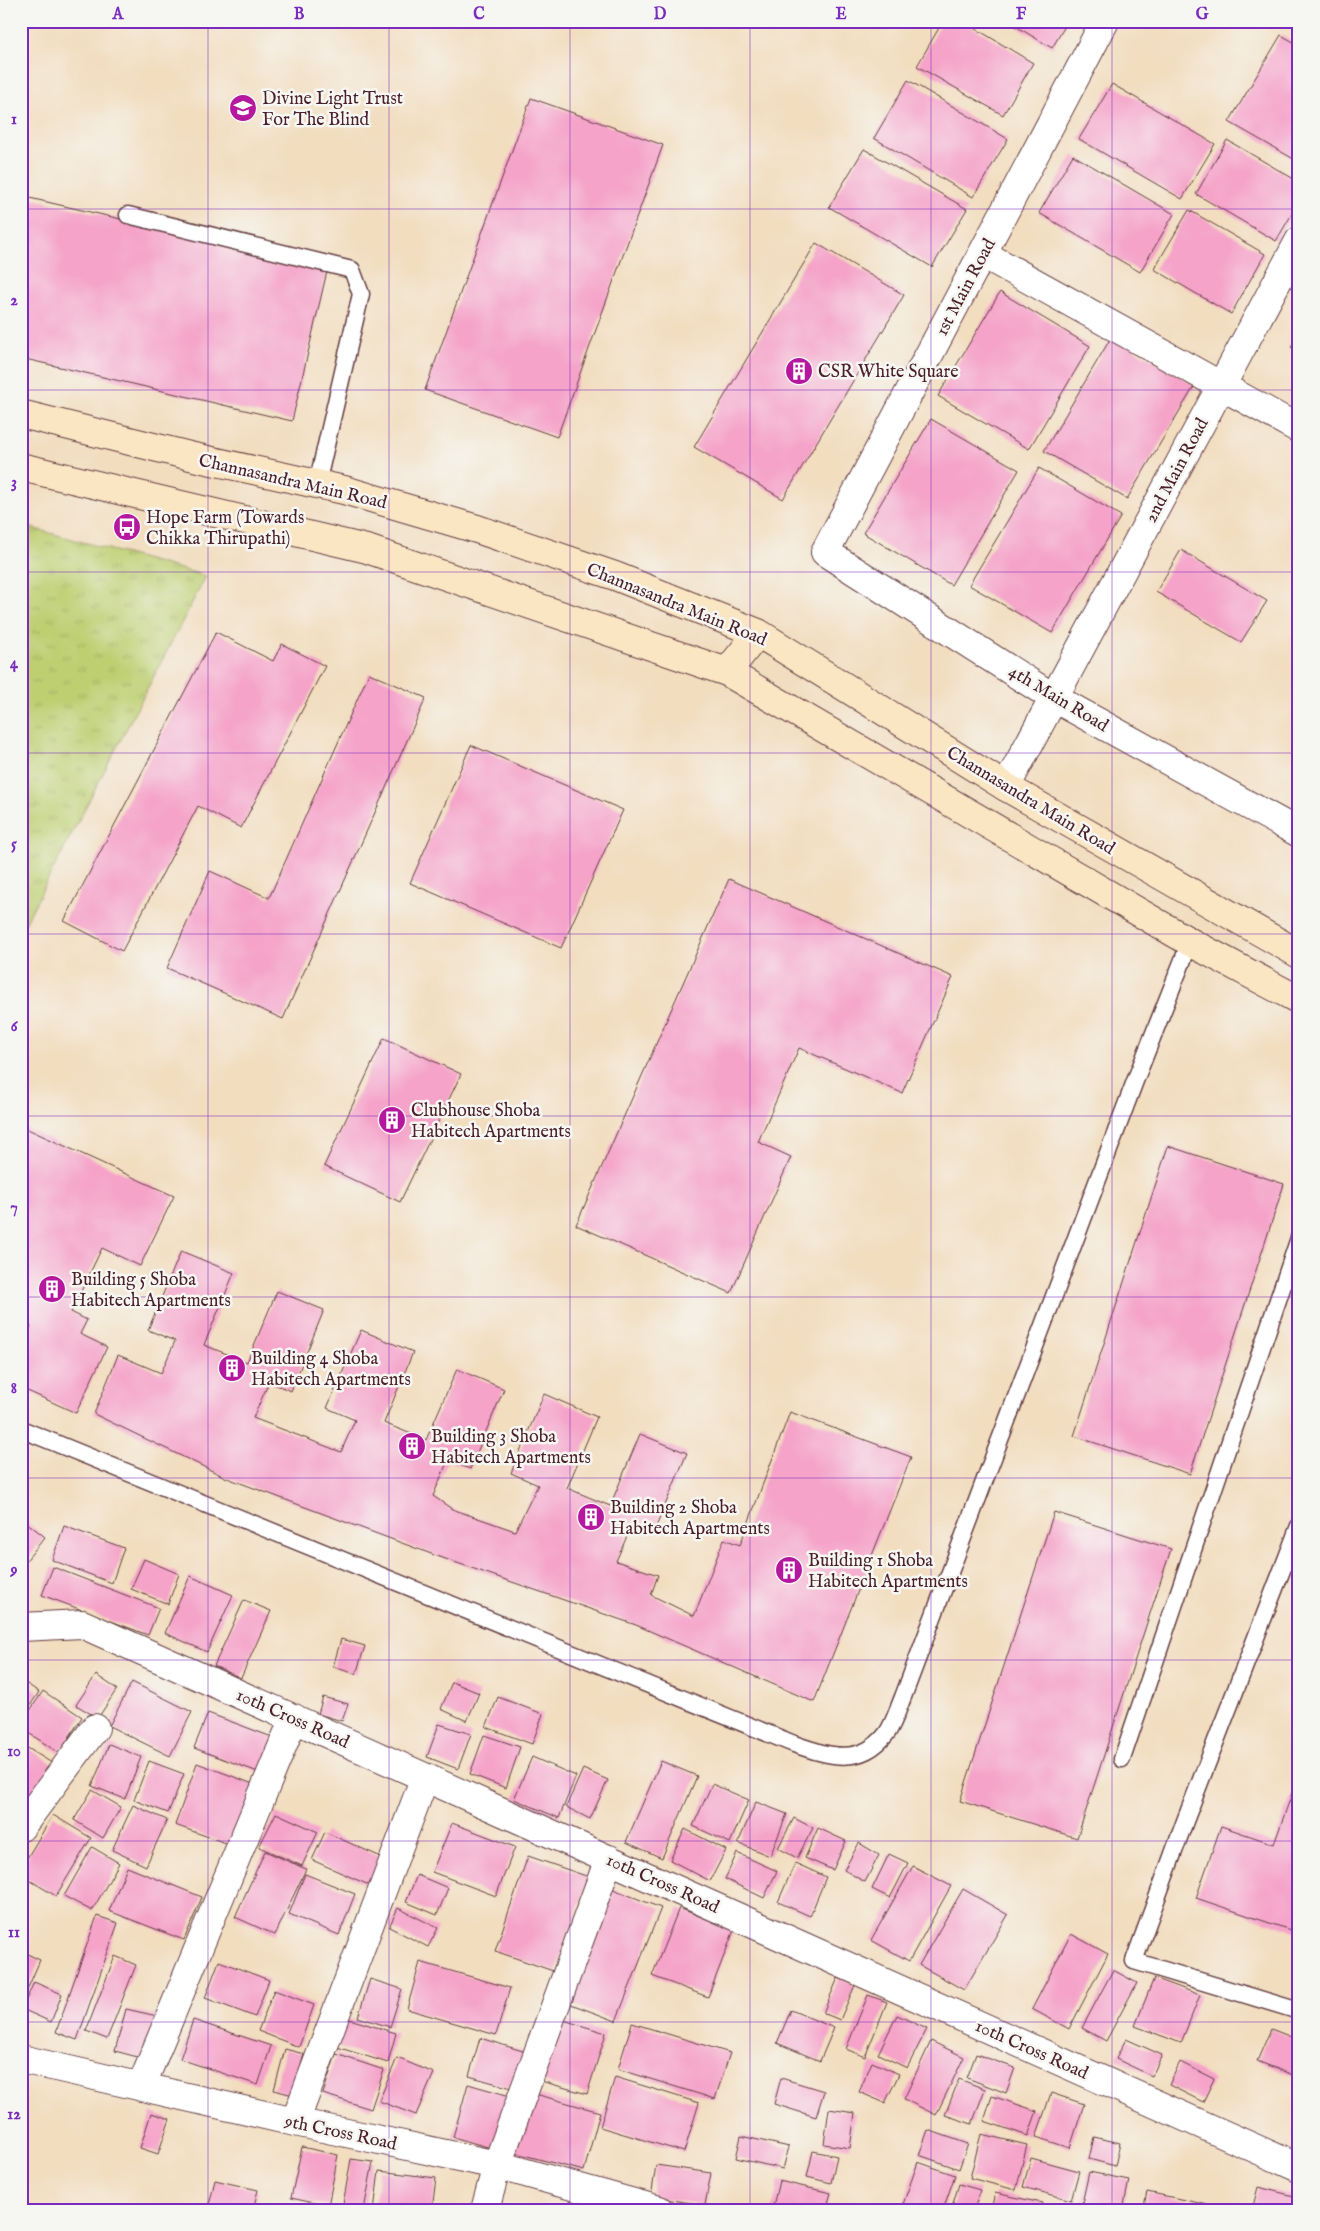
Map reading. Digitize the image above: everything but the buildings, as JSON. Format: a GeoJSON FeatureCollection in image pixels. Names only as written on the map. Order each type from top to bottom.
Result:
{"type":"FeatureCollection","features":[{"type":"Feature","properties":{"kind":"main road","name":"Channasandra Main Road"},"geometry":{"type":"LineString","coordinates":[[21,414],[194,457],[344,490],[487,532],[615,576],[758,633],[1006,787],[1299,954]]}},
{"type":"Feature","properties":{"kind":"main road"},"geometry":{"type":"LineString","coordinates":[[21,467],[367,549],[727,672],[1190,942],[1299,1000]]}},
{"type":"Feature","properties":{"kind":"main road"},"geometry":{"type":"LineString","coordinates":[[727,672],[758,633]]}},
{"type":"Feature","properties":{"kind":"street","name":"1st Main Road"},"geometry":{"type":"LineString","coordinates":[[826,552],[1105,21]]}},
{"type":"Feature","properties":{"kind":"street","name":"2nd Main Road"},"geometry":{"type":"LineString","coordinates":[[1006,787],[1299,241]]}},
{"type":"Feature","properties":{"kind":"street"},"geometry":{"type":"LineString","coordinates":[[982,254],[1299,429]]}},
{"type":"Feature","properties":{"kind":"street","name":"4th Main Road"},"geometry":{"type":"LineString","coordinates":[[826,552],[1049,708],[1299,833]]}},
{"type":"Feature","properties":{"kind":"street","name":"10th Cross Road"},"geometry":{"type":"LineString","coordinates":[[21,1627],[82,1624],[1299,2168]]}},
{"type":"Feature","properties":{"kind":"street"},"geometry":{"type":"LineString","coordinates":[[141,2087],[294,1718]]}},
{"type":"Feature","properties":{"kind":"street"},"geometry":{"type":"LineString","coordinates":[[21,1827],[95,1728]]}},
{"type":"Feature","properties":{"kind":"street"},"geometry":{"type":"LineString","coordinates":[[295,2122],[425,1777]]}},
{"type":"Feature","properties":{"kind":"street"},"geometry":{"type":"LineString","coordinates":[[485,2210],[498,2166],[609,1859]]}},
{"type":"Feature","properties":{"kind":"street","name":"9th Cross Road"},"geometry":{"type":"LineString","coordinates":[[21,2059],[498,2166],[658,2210]]}},
{"type":"Feature","properties":{"kind":"lane"},"geometry":{"type":"LineString","coordinates":[[128,215],[352,270],[361,294],[318,484]]}},
{"type":"Feature","properties":{"kind":"lane"},"geometry":{"type":"LineString","coordinates":[[21,1429],[794,1744],[835,1757],[859,1754],[870,1748],[888,1732],[903,1697],[1128,1100],[1190,942]]}},
{"type":"Feature","properties":{"kind":"lane"},"geometry":{"type":"LineString","coordinates":[[1122,1759],[1299,1238]]}},
{"type":"Feature","properties":{"kind":"lane"},"geometry":{"type":"LineString","coordinates":[[1299,1526],[1188,1812],[1134,1961],[1299,2011]]}},
{"type":"Feature","properties":{"kind":"green space"},"geometry":{"type":"Polygon","coordinates":[[[21,525],[206,576],[21,931],[21,525]]]}},
{"type":"Feature","properties":{"kind":"place","name":"Divine Light Trust For The Blind"},"geometry":{"type":"Point","coordinates":[243,108]}},
{"type":"Feature","properties":{"kind":"place","name":"CSR White Square"},"geometry":{"type":"Point","coordinates":[799,371]}},
{"type":"Feature","properties":{"kind":"place","name":"Hope Farm (Towards Chikka Thirupathi)"},"geometry":{"type":"Point","coordinates":[127,527]}},
{"type":"Feature","properties":{"kind":"place","name":"Clubhouse Shoba Habitech Apartments"},"geometry":{"type":"Point","coordinates":[392,1120]}},
{"type":"Feature","properties":{"kind":"place","name":"Building 5 Shoba Habitech Apartments"},"geometry":{"type":"Point","coordinates":[52,1289]}},
{"type":"Feature","properties":{"kind":"place","name":"Building 4 Shoba Habitech Apartments"},"geometry":{"type":"Point","coordinates":[232,1368]}},
{"type":"Feature","properties":{"kind":"place","name":"Building 3 Shoba Habitech Apartments"},"geometry":{"type":"Point","coordinates":[412,1446]}},
{"type":"Feature","properties":{"kind":"place","name":"Building 2 Shoba Habitech Apartments"},"geometry":{"type":"Point","coordinates":[591,1517]}},
{"type":"Feature","properties":{"kind":"place","name":"Building 1 Shoba Habitech Apartments"},"geometry":{"type":"Point","coordinates":[789,1570]}}]}
